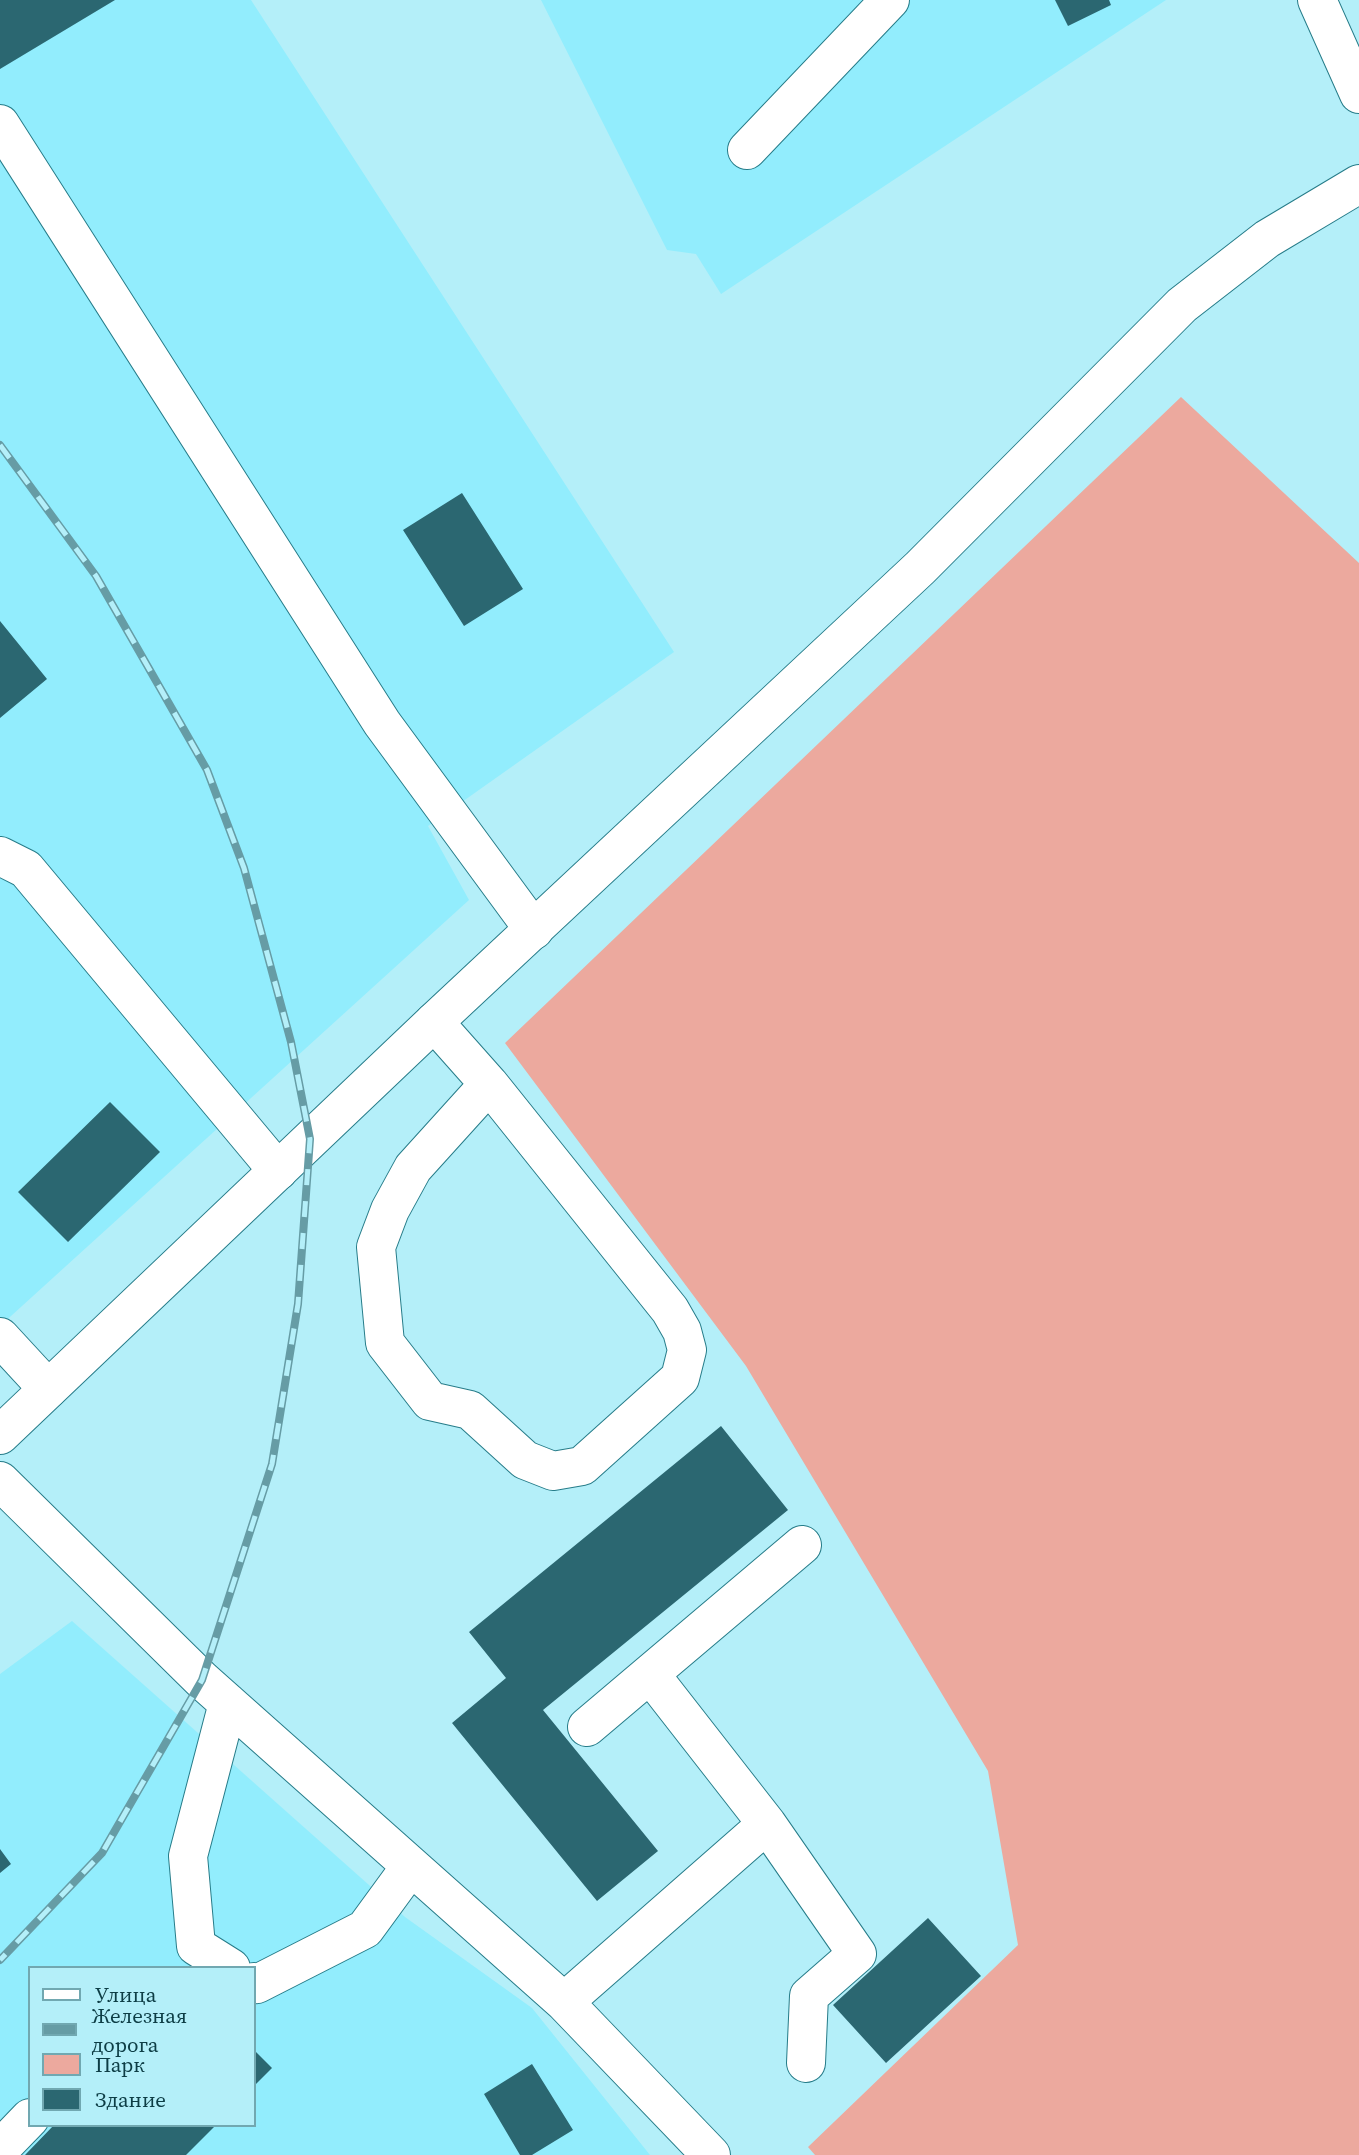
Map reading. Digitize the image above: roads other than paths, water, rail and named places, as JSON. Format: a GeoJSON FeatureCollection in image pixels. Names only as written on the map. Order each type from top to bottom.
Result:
{"type":"FeatureCollection","features":[{"type":"Feature","properties":{"kind":"main road"},"geometry":{"type":"LineString","coordinates":[[747,150],[890,0]]}},
{"type":"Feature","properties":{"kind":"main road"},"geometry":{"type":"LineString","coordinates":[[1317,0],[1359,94]]}},
{"type":"Feature","properties":{"kind":"main road"},"geometry":{"type":"LineString","coordinates":[[0,124],[382,723],[534,930]]}},
{"type":"Feature","properties":{"kind":"main road"},"geometry":{"type":"LineString","coordinates":[[0,1434],[434,1022],[920,568],[1182,305],[1267,239],[1359,184]]}},
{"type":"Feature","properties":{"kind":"main road"},"geometry":{"type":"LineString","coordinates":[[0,856],[26,869],[278,1171]]}},
{"type":"Feature","properties":{"kind":"main road"},"geometry":{"type":"LineString","coordinates":[[434,1022],[489,1084],[670,1310],[682,1331],[687,1350],[680,1378],[582,1466],[553,1471],[526,1460],[471,1410],[430,1401],[385,1343],[376,1247],[390,1210],[413,1168],[489,1084]]}},
{"type":"Feature","properties":{"kind":"main road"},"geometry":{"type":"LineString","coordinates":[[0,1337],[48,1389]]}},
{"type":"Feature","properties":{"kind":"main road"},"geometry":{"type":"LineString","coordinates":[[0,1481],[228,1703],[564,2002],[711,2155]]}},
{"type":"Feature","properties":{"kind":"main road"},"geometry":{"type":"LineString","coordinates":[[587,1727],[802,1545]]}},
{"type":"Feature","properties":{"kind":"main road"},"geometry":{"type":"LineString","coordinates":[[650,1674],[767,1824],[857,1954],[809,1996],[806,2063]]}},
{"type":"Feature","properties":{"kind":"main road"},"geometry":{"type":"LineString","coordinates":[[223,1966],[186,1957],[188,1856],[228,1703]]}},
{"type":"Feature","properties":{"kind":"main road"},"geometry":{"type":"LineString","coordinates":[[564,2002],[767,1824]]}},
{"type":"Feature","properties":{"kind":"main road"},"geometry":{"type":"LineString","coordinates":[[256,1983],[365,1929],[411,1866]]}},
{"type":"Feature","properties":{"kind":"main road"},"geometry":{"type":"LineString","coordinates":[[0,2149],[28,2120]]}},
{"type":"Feature","properties":{"kind":"railway"},"geometry":{"type":"LineString","coordinates":[[0,445],[96,576],[207,770],[244,868],[291,1042],[310,1139],[298,1304],[272,1464],[202,1680],[102,1853],[0,1960]]}}]}
